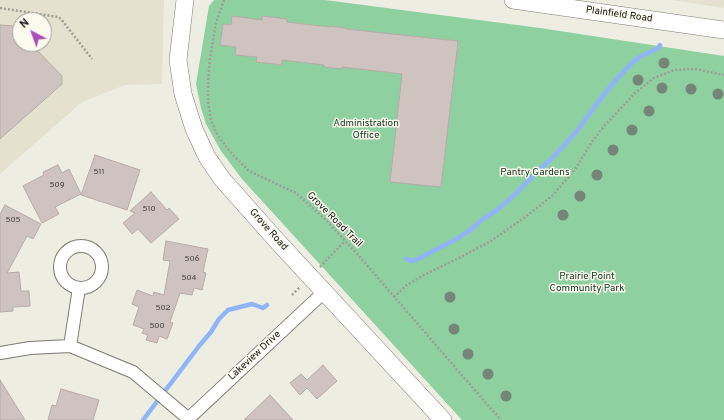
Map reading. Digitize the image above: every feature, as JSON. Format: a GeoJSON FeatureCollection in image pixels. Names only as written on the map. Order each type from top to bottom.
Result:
{"type":"FeatureCollection","features":[{"type":"Feature","properties":{"kind":"street","name":"Grove Road"},"geometry":{"type":"LineString","coordinates":[[185,0],[178,60],[184,94],[194,130],[207,157],[222,179],[278,242],[443,420]]}},
{"type":"Feature","properties":{"kind":"street","name":"Plainfield Road"},"geometry":{"type":"LineString","coordinates":[[513,0],[724,30]]}},
{"type":"Feature","properties":{"kind":"street"},"geometry":{"type":"LineString","coordinates":[[70,346],[79,288]]}},
{"type":"Feature","properties":{"kind":"street","name":"Lakeview Drive"},"geometry":{"type":"LineString","coordinates":[[188,419],[324,292]]}},
{"type":"Feature","properties":{"kind":"street"},"geometry":{"type":"LineString","coordinates":[[0,353],[30,348],[70,346],[133,372],[188,419]]}},
{"type":"Feature","properties":{"kind":"path","name":"Grove Road Trail"},"geometry":{"type":"LineString","coordinates":[[224,0],[216,24],[210,58],[208,82],[208,102],[211,120],[218,136],[233,155],[249,171],[296,193],[326,220],[501,420]]}},
{"type":"Feature","properties":{"kind":"path"},"geometry":{"type":"LineString","coordinates":[[0,8],[58,16],[92,59]]}},
{"type":"Feature","properties":{"kind":"path"},"geometry":{"type":"LineString","coordinates":[[394,296],[407,285],[424,275],[491,241],[553,195],[576,168],[591,143],[606,124],[636,93],[654,78],[674,70],[695,69],[724,75]]}},
{"type":"Feature","properties":{"kind":"path"},"geometry":{"type":"LineString","coordinates":[[316,270],[345,241]]}},
{"type":"Feature","properties":{"kind":"shaded area"},"geometry":{"type":"Polygon","coordinates":[[[0,0],[164,0],[162,84],[125,85],[82,102],[0,174],[0,0]]]}},
{"type":"Feature","properties":{"kind":"shaded area"},"geometry":{"type":"Polygon","coordinates":[[[672,0],[724,0],[724,8],[672,0]]]}},
{"type":"Feature","properties":{"kind":"green space"},"geometry":{"type":"Polygon","coordinates":[[[214,0],[325,0],[540,28],[724,56],[724,420],[462,420],[242,179],[221,151],[206,124],[196,84],[209,6],[214,0]]]}},
{"type":"Feature","properties":{"kind":"building"},"geometry":{"type":"Polygon","coordinates":[[[232,16],[262,20],[262,16],[287,19],[287,22],[458,41],[441,187],[390,182],[402,74],[342,67],[342,69],[324,67],[324,65],[282,60],[282,65],[256,62],[257,57],[235,55],[236,47],[220,45],[223,24],[231,25],[232,16]]]}},
{"type":"Feature","properties":{"kind":"building"},"geometry":{"type":"Polygon","coordinates":[[[0,25],[12,26],[12,52],[39,52],[62,76],[62,84],[0,139],[0,25]]]}},
{"type":"Feature","properties":{"kind":"building"},"geometry":{"type":"Polygon","coordinates":[[[95,155],[140,170],[127,210],[81,195],[95,155]]]}},
{"type":"Feature","properties":{"kind":"building"},"geometry":{"type":"Polygon","coordinates":[[[58,165],[62,173],[69,169],[81,194],[55,207],[59,214],[42,223],[23,186],[44,175],[43,172],[58,165]]]}},
{"type":"Feature","properties":{"kind":"building"},"geometry":{"type":"Polygon","coordinates":[[[151,192],[167,210],[169,208],[179,219],[151,243],[138,229],[132,234],[123,223],[135,213],[130,211],[151,192]]]}},
{"type":"Feature","properties":{"kind":"building"},"geometry":{"type":"Polygon","coordinates":[[[5,205],[41,224],[33,239],[27,236],[7,273],[19,272],[21,291],[29,291],[30,306],[13,307],[13,311],[0,312],[0,214],[5,205]]]}},
{"type":"Feature","properties":{"kind":"building"},"geometry":{"type":"Polygon","coordinates":[[[166,241],[208,249],[203,272],[206,273],[202,290],[194,288],[192,295],[180,293],[170,322],[173,323],[167,339],[159,336],[157,343],[146,340],[148,335],[142,333],[144,329],[133,325],[139,307],[132,304],[137,290],[153,296],[154,292],[164,295],[170,261],[163,260],[166,241]]]}},
{"type":"Feature","properties":{"kind":"building"},"geometry":{"type":"Polygon","coordinates":[[[323,365],[337,381],[317,399],[307,388],[300,395],[290,383],[301,374],[307,380],[323,365]]]}},
{"type":"Feature","properties":{"kind":"building"},"geometry":{"type":"Polygon","coordinates":[[[0,380],[25,420],[0,420],[0,380]]]}},
{"type":"Feature","properties":{"kind":"building"},"geometry":{"type":"Polygon","coordinates":[[[61,389],[99,400],[93,420],[48,420],[52,405],[56,406],[61,389]]]}},
{"type":"Feature","properties":{"kind":"building"},"geometry":{"type":"Polygon","coordinates":[[[270,395],[293,420],[244,420],[270,395]]]}},
{"type":"Feature","properties":{"kind":"waterway"},"geometry":{"type":"LineString","coordinates":[[406,259],[413,261],[458,238],[497,210],[557,153],[577,131],[614,82],[631,64],[638,58],[658,48],[660,45]]}},
{"type":"Feature","properties":{"kind":"waterway"},"geometry":{"type":"LineString","coordinates":[[143,420],[211,332],[219,319],[228,310],[252,304],[263,308],[267,305]]}},
{"type":"Feature","properties":{"kind":"park label","name":"Administration Office"},"geometry":{"type":"Point","coordinates":[366,130]}},
{"type":"Feature","properties":{"kind":"park label","name":"Pantry Gardens"},"geometry":{"type":"Point","coordinates":[535,173]}},
{"type":"Feature","properties":{"kind":"park label","name":"Prairie Point Community Park"},"geometry":{"type":"Point","coordinates":[587,282]}}]}
